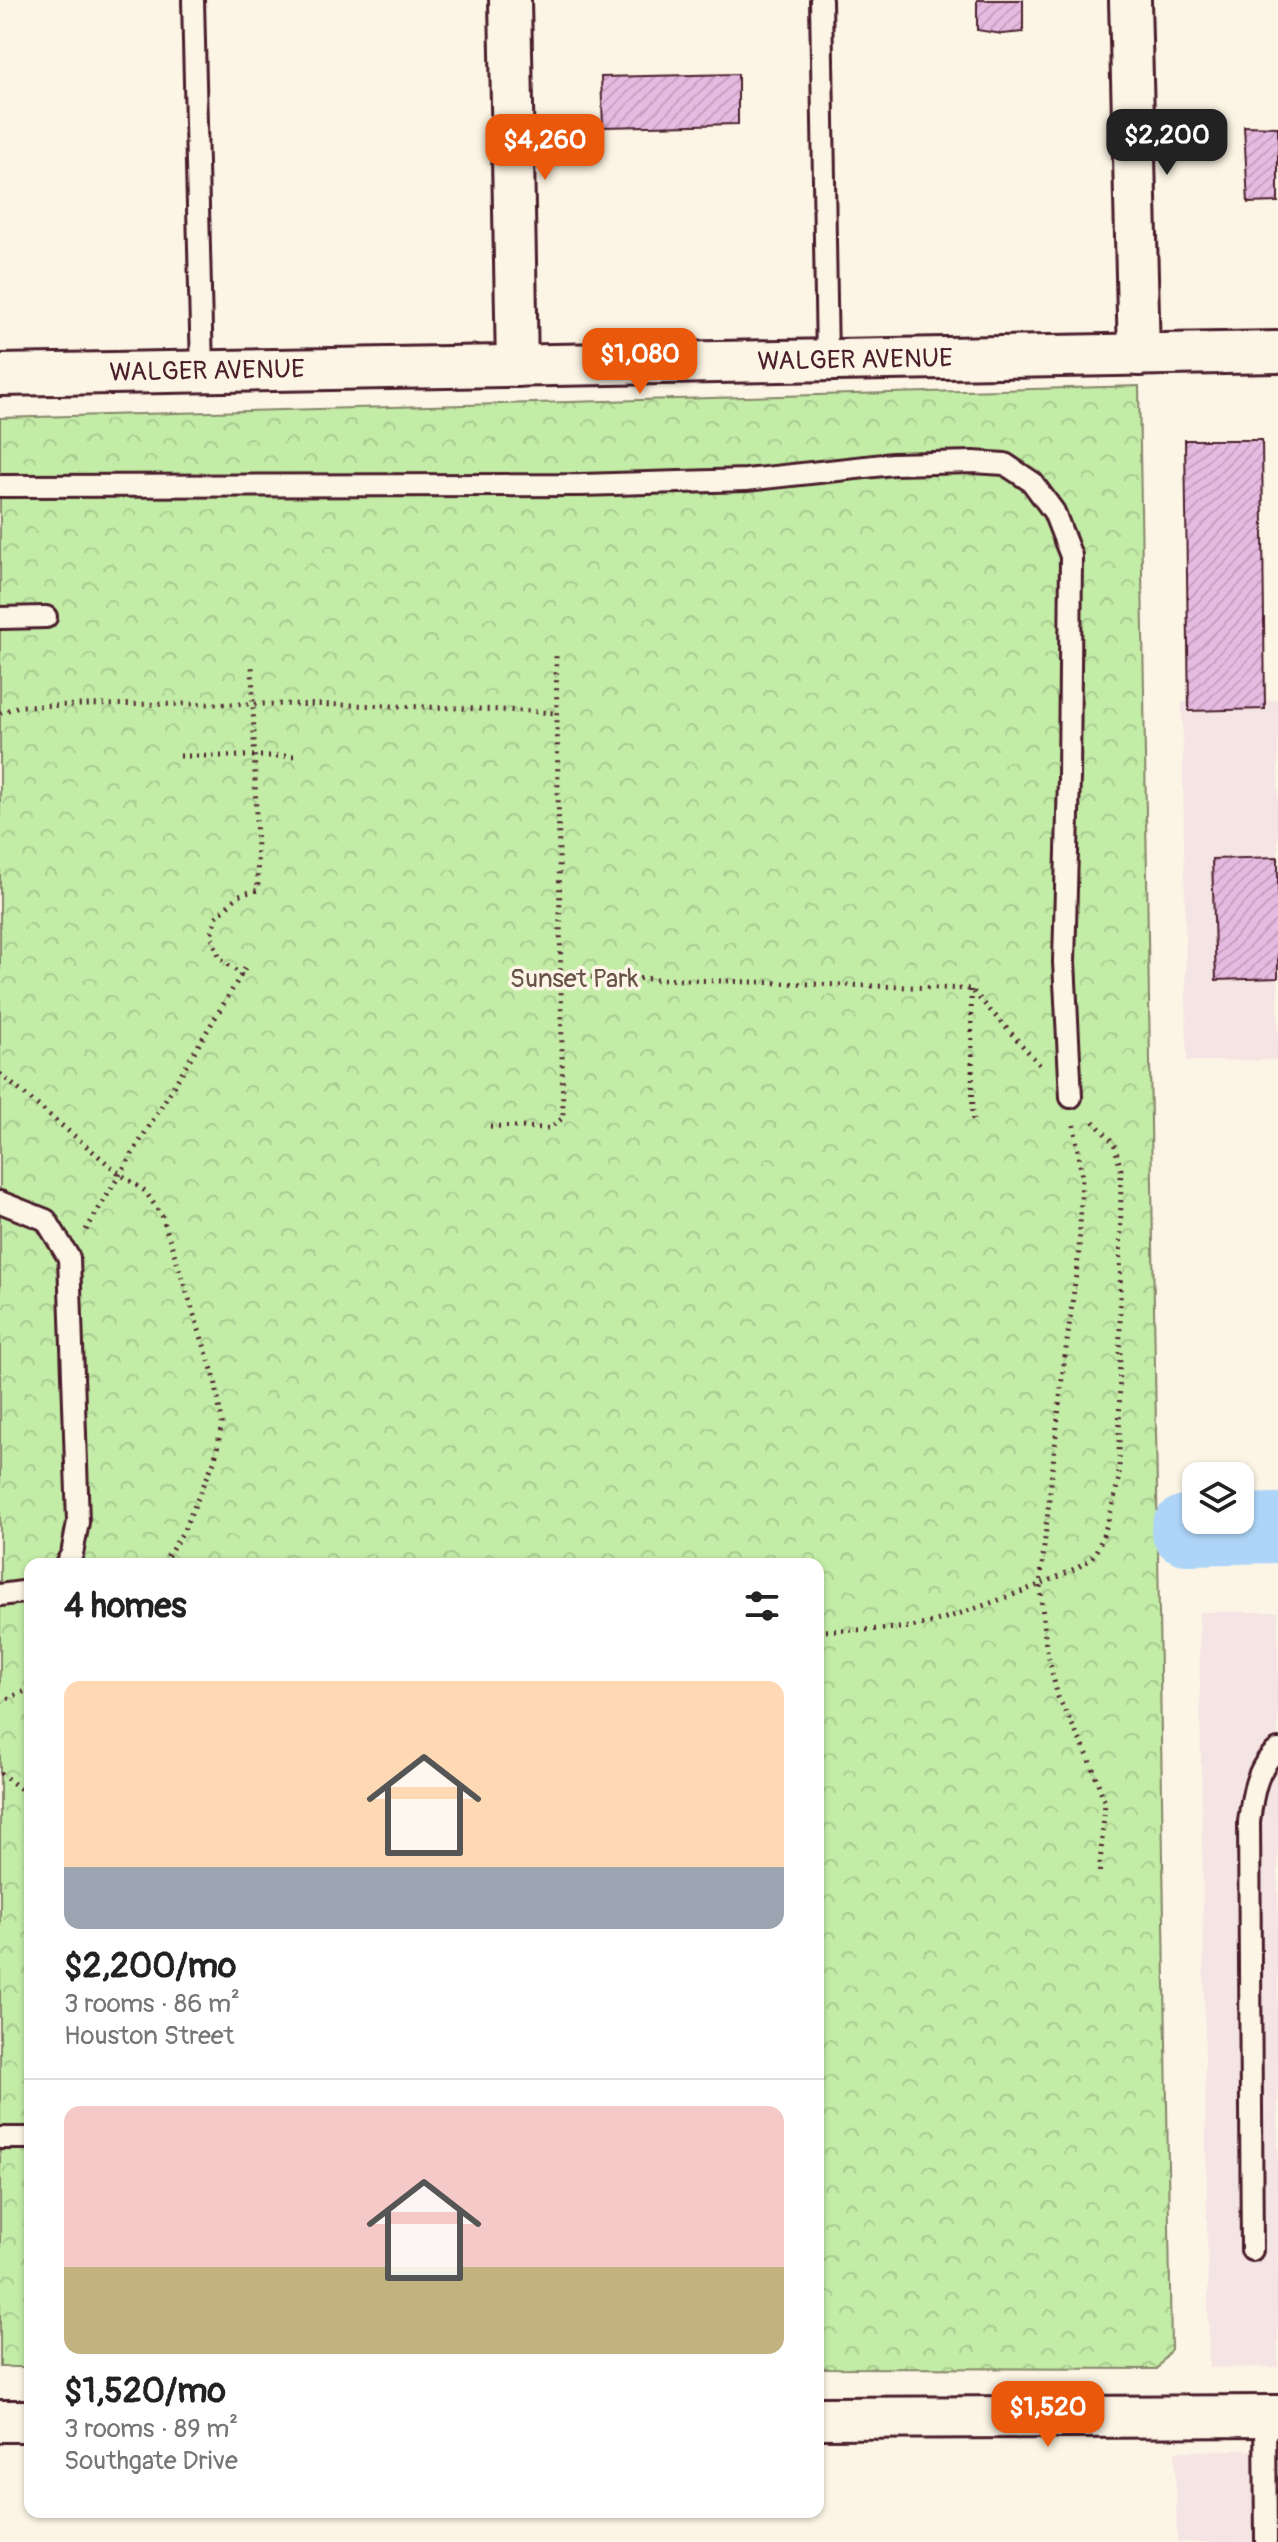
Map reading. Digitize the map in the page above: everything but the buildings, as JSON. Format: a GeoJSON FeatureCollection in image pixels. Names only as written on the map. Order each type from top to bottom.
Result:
{"type":"FeatureCollection","features":[{"type":"Feature","properties":{"kind":"street"},"geometry":{"type":"LineString","coordinates":[[510,0],[517,366]]}},
{"type":"Feature","properties":{"kind":"street"},"geometry":{"type":"LineString","coordinates":[[1130,0],[1139,355]]}},
{"type":"Feature","properties":{"kind":"street","name":"WALGER AVENUE"},"geometry":{"type":"LineString","coordinates":[[0,375],[1278,352]]}},
{"type":"Feature","properties":{"kind":"street"},"geometry":{"type":"LineString","coordinates":[[824,2418],[1271,2416]]}},
{"type":"Feature","properties":{"kind":"street"},"geometry":{"type":"LineString","coordinates":[[0,2421],[24,2421]]}},
{"type":"Feature","properties":{"kind":"lane"},"geometry":{"type":"LineString","coordinates":[[193,0],[202,371]]}},
{"type":"Feature","properties":{"kind":"lane"},"geometry":{"type":"LineString","coordinates":[[821,0],[827,360]]}},
{"type":"Feature","properties":{"kind":"lane"},"geometry":{"type":"LineString","coordinates":[[0,486],[581,485],[746,480],[893,464],[1005,464],[1032,482],[1054,512],[1071,556],[1064,962],[1071,1097]]}},
{"type":"Feature","properties":{"kind":"lane"},"geometry":{"type":"LineString","coordinates":[[0,618],[46,617]]}},
{"type":"Feature","properties":{"kind":"lane"},"geometry":{"type":"LineString","coordinates":[[0,1202],[46,1220],[69,1258],[78,1522],[70,1558]]}},
{"type":"Feature","properties":{"kind":"lane"},"geometry":{"type":"LineString","coordinates":[[0,1595],[24,1592]]}},
{"type":"Feature","properties":{"kind":"lane"},"geometry":{"type":"LineString","coordinates":[[1252,2250],[1249,1822],[1253,1789],[1269,1756],[1278,1750]]}},
{"type":"Feature","properties":{"kind":"lane"},"geometry":{"type":"LineString","coordinates":[[0,2138],[24,2138]]}},
{"type":"Feature","properties":{"kind":"lane"},"geometry":{"type":"LineString","coordinates":[[1266,2542],[1271,2416]]}},
{"type":"Feature","properties":{"kind":"path"},"geometry":{"type":"LineString","coordinates":[[490,1126],[549,1128],[563,1118],[556,655]]}},
{"type":"Feature","properties":{"kind":"path"},"geometry":{"type":"LineString","coordinates":[[242,976],[220,958],[211,935],[216,917],[227,906],[239,895],[258,890],[252,664]]}},
{"type":"Feature","properties":{"kind":"path"},"geometry":{"type":"LineString","coordinates":[[0,713],[19,706],[253,702],[557,713]]}},
{"type":"Feature","properties":{"kind":"path"},"geometry":{"type":"LineString","coordinates":[[180,756],[298,756]]}},
{"type":"Feature","properties":{"kind":"path"},"geometry":{"type":"LineString","coordinates":[[69,1258],[246,967]]}},
{"type":"Feature","properties":{"kind":"path"},"geometry":{"type":"LineString","coordinates":[[559,976],[971,989],[1114,1143],[1121,1170],[1119,1478],[1108,1522],[1090,1559],[1040,1585],[939,1621],[912,1626],[824,1631]]}},
{"type":"Feature","properties":{"kind":"path"},"geometry":{"type":"LineString","coordinates":[[971,989],[973,1125]]}},
{"type":"Feature","properties":{"kind":"path"},"geometry":{"type":"LineString","coordinates":[[0,1074],[120,1174],[145,1191],[162,1216],[215,1379],[222,1424],[215,1459],[184,1530],[167,1558]]}},
{"type":"Feature","properties":{"kind":"path"},"geometry":{"type":"LineString","coordinates":[[1071,1097],[1082,1177],[1079,1252],[1040,1585],[1046,1647],[1058,1697],[1090,1760],[1105,1803],[1099,1877]]}},
{"type":"Feature","properties":{"kind":"path"},"geometry":{"type":"LineString","coordinates":[[0,1702],[24,1692]]}},
{"type":"Feature","properties":{"kind":"path"},"geometry":{"type":"LineString","coordinates":[[0,1773],[24,1791]]}},
{"type":"Feature","properties":{"kind":"shaded area"},"geometry":{"type":"Polygon","coordinates":[[[1278,700],[1278,1060],[1187,1061],[1182,702],[1278,700]]]}},
{"type":"Feature","properties":{"kind":"shaded area"},"geometry":{"type":"Polygon","coordinates":[[[1199,1612],[1278,1612],[1278,2367],[1209,2368],[1199,1612]]]}},
{"type":"Feature","properties":{"kind":"shaded area"},"geometry":{"type":"Polygon","coordinates":[[[1278,2449],[1278,2542],[1177,2542],[1175,2451],[1278,2449]]]}},
{"type":"Feature","properties":{"kind":"green space","name":"Sunset Park"},"geometry":{"type":"Polygon","coordinates":[[[1139,386],[1171,2349],[1157,2369],[824,2368],[824,1558],[24,1558],[24,2367],[0,2367],[0,418],[1139,386]]]}},
{"type":"Feature","properties":{"kind":"waterway"},"geometry":{"type":"LineString","coordinates":[[1254,1529],[1278,1528]]}}]}
